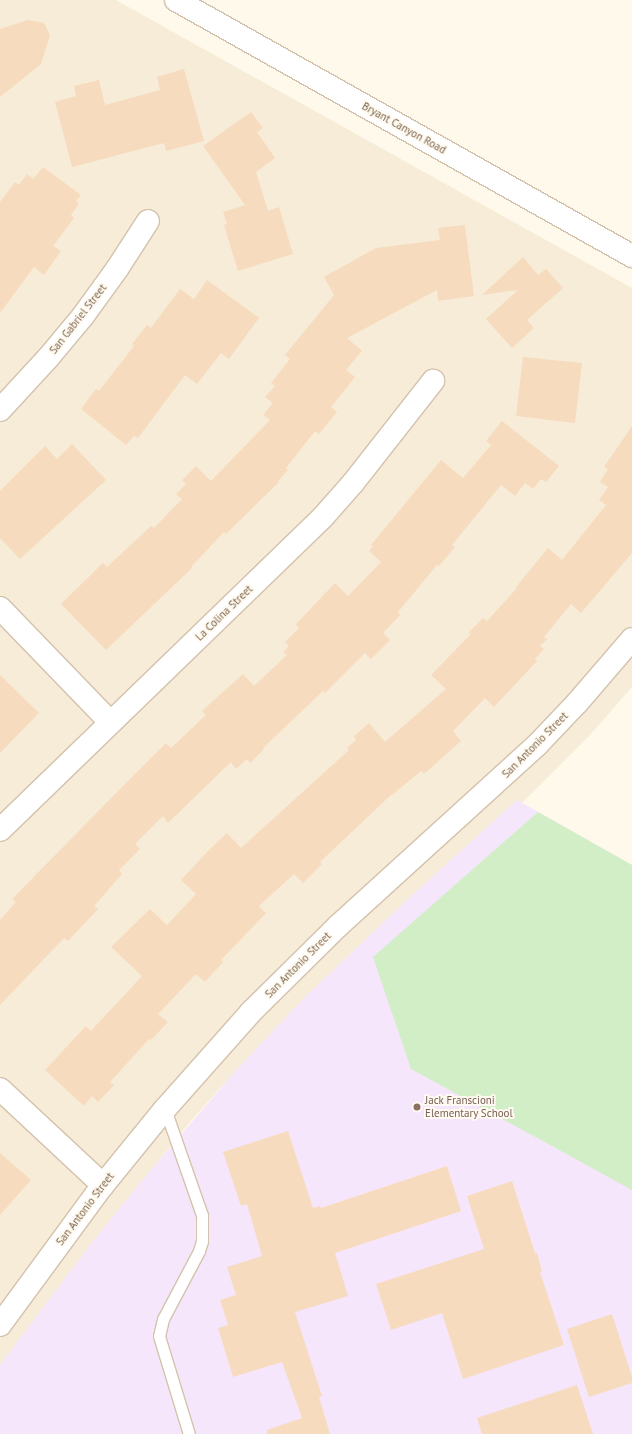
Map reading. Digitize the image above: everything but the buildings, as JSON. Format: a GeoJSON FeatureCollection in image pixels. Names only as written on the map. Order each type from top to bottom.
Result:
{"type":"FeatureCollection","features":[{"type":"Feature","properties":{"kind":"street","name":"Bryant Canyon Road"},"geometry":{"type":"LineString","coordinates":[[176,0],[632,256]]}},
{"type":"Feature","properties":{"kind":"street","name":"San Gabriel Street"},"geometry":{"type":"LineString","coordinates":[[0,410],[48,358],[83,316],[117,269],[148,221]]}},
{"type":"Feature","properties":{"kind":"street","name":"La Colina Street"},"geometry":{"type":"LineString","coordinates":[[0,830],[323,517],[353,483],[433,381]]}},
{"type":"Feature","properties":{"kind":"street"},"geometry":{"type":"LineString","coordinates":[[0,608],[110,722]]}},
{"type":"Feature","properties":{"kind":"street","name":"San Antonio Street"},"geometry":{"type":"LineString","coordinates":[[0,1325],[103,1185],[165,1109],[251,1012],[390,877],[497,783],[537,745],[577,703],[632,639]]}},
{"type":"Feature","properties":{"kind":"street"},"geometry":{"type":"LineString","coordinates":[[0,1089],[103,1185]]}},
{"type":"Feature","properties":{"kind":"lane"},"geometry":{"type":"LineString","coordinates":[[165,1109],[202,1215],[202,1241],[199,1251],[163,1319],[159,1336],[189,1434]]}},
{"type":"Feature","properties":{"kind":"shaded area"},"geometry":{"type":"Polygon","coordinates":[[[0,0],[116,0],[632,288],[632,687],[591,734],[522,803],[517,800],[409,898],[305,997],[238,1068],[191,1121],[93,1241],[0,1365],[0,0]]]}},
{"type":"Feature","properties":{"kind":"shaded area","name":"Jack Franscioni Elementary School"},"geometry":{"type":"Polygon","coordinates":[[[517,800],[632,865],[632,1434],[0,1434],[0,1365],[93,1241],[144,1178],[238,1068],[305,997],[409,898],[517,800]]]}},
{"type":"Feature","properties":{"kind":"green space"},"geometry":{"type":"Polygon","coordinates":[[[538,812],[632,865],[632,1190],[411,1069],[373,957],[538,812]]]}},
{"type":"Feature","properties":{"kind":"place","name":"Jack Franscioni Elementary School"},"geometry":{"type":"Point","coordinates":[417,1107]}}]}
